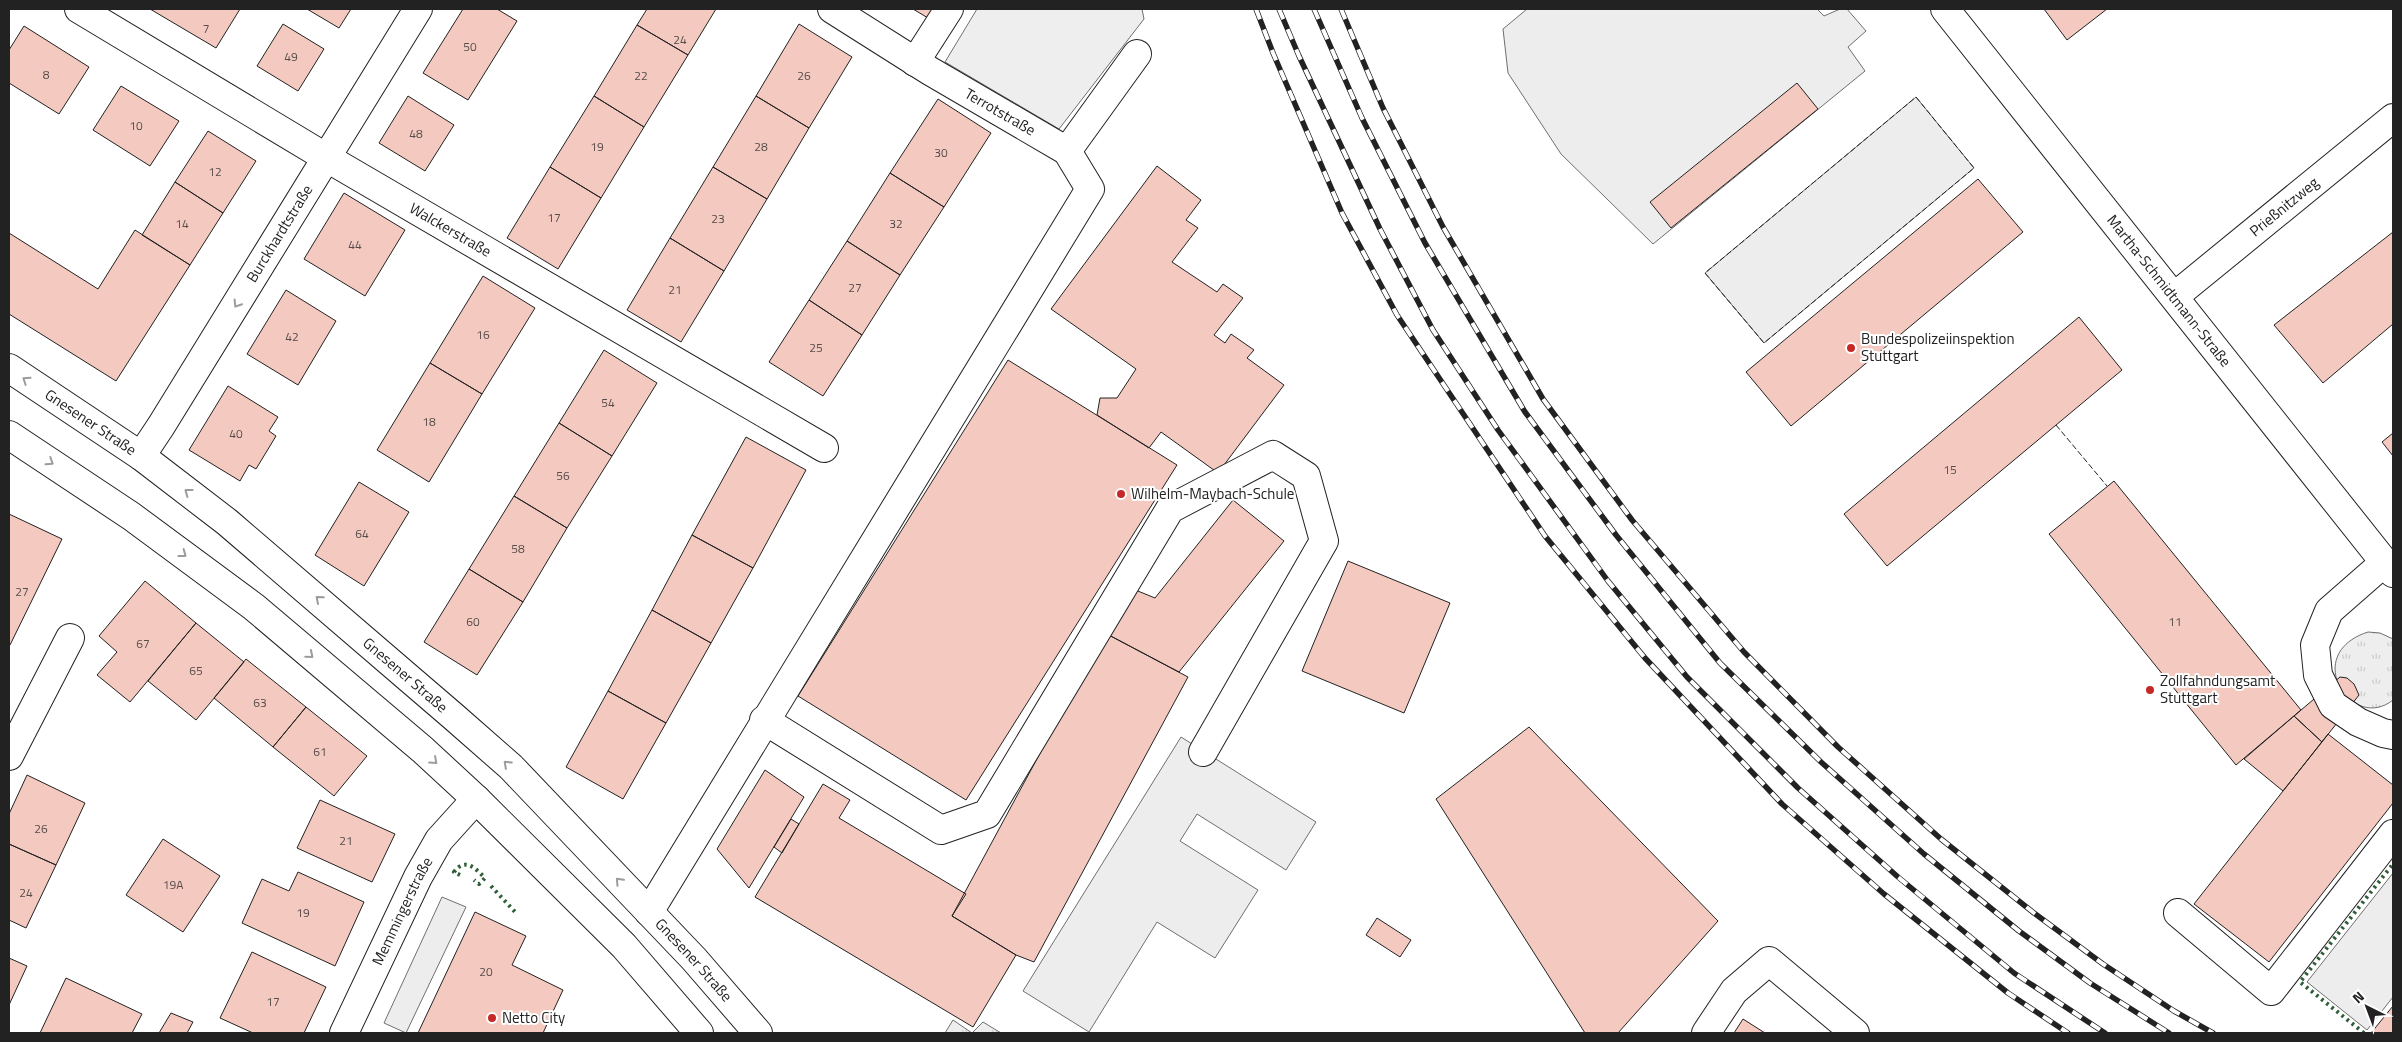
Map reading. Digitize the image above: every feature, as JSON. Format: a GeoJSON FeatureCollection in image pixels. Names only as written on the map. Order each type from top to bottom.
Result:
{"type":"FeatureCollection","features":[{"type":"Feature","properties":{"kind":"street","name":"Walckerstraße"},"geometry":{"type":"LineString","coordinates":[[79,9],[327,158],[824,448]]}},
{"type":"Feature","properties":{"kind":"street","name":"Burckhardtstraße"},"geometry":{"type":"LineString","coordinates":[[141,456],[418,9]]}},
{"type":"Feature","properties":{"kind":"street","name":"Terrotstraße"},"geometry":{"type":"LineString","coordinates":[[832,9],[916,62],[1067,152]]}},
{"type":"Feature","properties":{"kind":"street"},"geometry":{"type":"LineString","coordinates":[[916,62],[949,9]]}},
{"type":"Feature","properties":{"kind":"street","name":"Martha-Schmidtmann-Straße"},"geometry":{"type":"LineString","coordinates":[[1945,9],[2175,296],[2389,568]]}},
{"type":"Feature","properties":{"kind":"street"},"geometry":{"type":"LineString","coordinates":[[649,912],[764,720],[1090,189],[1067,152],[1137,54]]}},
{"type":"Feature","properties":{"kind":"street","name":"Prießnitzweg"},"geometry":{"type":"LineString","coordinates":[[2175,296],[2393,118]]}},
{"type":"Feature","properties":{"kind":"street","name":"Gnesener Straße"},"geometry":{"type":"LineString","coordinates":[[9,368],[141,456],[227,522],[511,767],[694,959],[758,1033]]}},
{"type":"Feature","properties":{"kind":"street"},"geometry":{"type":"LineString","coordinates":[[9,435],[131,516],[254,608],[415,744],[476,799],[624,946],[699,1033]]}},
{"type":"Feature","properties":{"kind":"street"},"geometry":{"type":"LineString","coordinates":[[764,720],[941,830],[987,814],[1170,509],[1273,455],[1306,476],[1324,541],[1203,752]]}},
{"type":"Feature","properties":{"kind":"street"},"geometry":{"type":"LineString","coordinates":[[2389,568],[2330,611],[2315,645],[2318,674],[2333,705],[2358,722],[2383,733],[2393,735]]}},
{"type":"Feature","properties":{"kind":"street"},"geometry":{"type":"LineString","coordinates":[[9,756],[70,638]]}},
{"type":"Feature","properties":{"kind":"street","name":"Memmingerstraße"},"geometry":{"type":"LineString","coordinates":[[344,1033],[418,877],[439,840],[476,799]]}},
{"type":"Feature","properties":{"kind":"street"},"geometry":{"type":"LineString","coordinates":[[2178,913],[2271,991],[2393,834]]}},
{"type":"Feature","properties":{"kind":"street"},"geometry":{"type":"LineString","coordinates":[[1706,1033],[1734,991],[1769,961],[1855,1033]]}},
{"type":"Feature","properties":{"kind":"green space"},"geometry":{"type":"Polygon","coordinates":[[[977,9],[1142,9],[1144,19],[1059,129],[945,62],[977,9]]]}},
{"type":"Feature","properties":{"kind":"green space"},"geometry":{"type":"Polygon","coordinates":[[[2368,632],[2380,633],[2393,639],[2393,700],[2377,707],[2362,706],[2349,699],[2340,687],[2335,672],[2337,657],[2348,643],[2368,632]]]}},
{"type":"Feature","properties":{"kind":"green space"},"geometry":{"type":"Polygon","coordinates":[[[953,1020],[972,1033],[945,1033],[953,1020]]]}},
{"type":"Feature","properties":{"kind":"green space"},"geometry":{"type":"Polygon","coordinates":[[[983,1022],[1001,1033],[972,1033],[983,1022]]]}},
{"type":"Feature","properties":{"kind":"shaded area"},"geometry":{"type":"Polygon","coordinates":[[[1527,9],[1817,9],[1824,16],[1840,9],[1847,9],[1866,31],[1848,47],[1865,71],[1653,244],[1561,154],[1508,73],[1503,29],[1527,9]]]}},
{"type":"Feature","properties":{"kind":"shaded area"},"geometry":{"type":"Polygon","coordinates":[[[1916,97],[1974,168],[1764,343],[1705,273],[1916,97]]]}},
{"type":"Feature","properties":{"kind":"shaded area"},"geometry":{"type":"Polygon","coordinates":[[[1181,737],[1316,822],[1286,870],[1197,814],[1180,841],[1258,890],[1215,958],[1157,922],[1089,1032],[1023,991],[1181,737]]]}},
{"type":"Feature","properties":{"kind":"shaded area"},"geometry":{"type":"Polygon","coordinates":[[[2393,873],[2393,997],[2367,1030],[2307,982],[2393,873]]]}},
{"type":"Feature","properties":{"kind":"shaded area"},"geometry":{"type":"Polygon","coordinates":[[[442,897],[466,907],[406,1033],[384,1023],[442,897]]]}},
{"type":"Feature","properties":{"kind":"building"},"geometry":{"type":"Polygon","coordinates":[[[150,9],[240,9],[216,48],[150,9]]]}},
{"type":"Feature","properties":{"kind":"building"},"geometry":{"type":"Polygon","coordinates":[[[307,9],[351,9],[339,28],[307,9]]]}},
{"type":"Feature","properties":{"kind":"building"},"geometry":{"type":"Polygon","coordinates":[[[463,9],[497,9],[517,21],[468,100],[423,73],[463,9]]]}},
{"type":"Feature","properties":{"kind":"building"},"geometry":{"type":"Polygon","coordinates":[[[647,9],[716,9],[688,55],[637,25],[647,9]]]}},
{"type":"Feature","properties":{"kind":"building"},"geometry":{"type":"Polygon","coordinates":[[[913,9],[934,9],[928,18],[913,9]]]}},
{"type":"Feature","properties":{"kind":"building"},"geometry":{"type":"Polygon","coordinates":[[[2044,9],[2107,9],[2067,40],[2044,9]]]}},
{"type":"Feature","properties":{"kind":"building"},"geometry":{"type":"Polygon","coordinates":[[[283,24],[324,49],[298,91],[257,66],[283,24]]]}},
{"type":"Feature","properties":{"kind":"building"},"geometry":{"type":"Polygon","coordinates":[[[799,24],[852,57],[809,128],[756,96],[799,24]]]}},
{"type":"Feature","properties":{"kind":"building"},"geometry":{"type":"Polygon","coordinates":[[[637,25],[688,55],[644,127],[594,96],[637,25]]]}},
{"type":"Feature","properties":{"kind":"building"},"geometry":{"type":"Polygon","coordinates":[[[24,26],[89,67],[59,114],[9,83],[9,50],[24,26]]]}},
{"type":"Feature","properties":{"kind":"building"},"geometry":{"type":"Polygon","coordinates":[[[1797,83],[1818,109],[1671,228],[1650,202],[1797,83]]]}},
{"type":"Feature","properties":{"kind":"building"},"geometry":{"type":"Polygon","coordinates":[[[121,86],[179,121],[150,166],[93,130],[121,86]]]}},
{"type":"Feature","properties":{"kind":"building"},"geometry":{"type":"Polygon","coordinates":[[[408,96],[454,125],[425,171],[379,143],[408,96]]]}},
{"type":"Feature","properties":{"kind":"building"},"geometry":{"type":"Polygon","coordinates":[[[594,96],[644,127],[601,198],[550,167],[594,96]]]}},
{"type":"Feature","properties":{"kind":"building"},"geometry":{"type":"Polygon","coordinates":[[[756,96],[809,128],[767,199],[713,167],[756,96]]]}},
{"type":"Feature","properties":{"kind":"building"},"geometry":{"type":"Polygon","coordinates":[[[938,99],[991,133],[944,207],[890,173],[938,99]]]}},
{"type":"Feature","properties":{"kind":"building"},"geometry":{"type":"Polygon","coordinates":[[[208,131],[256,161],[223,213],[175,182],[208,131]]]}},
{"type":"Feature","properties":{"kind":"building"},"geometry":{"type":"Polygon","coordinates":[[[1157,166],[1201,200],[1186,220],[1198,228],[1172,262],[1217,292],[1223,284],[1243,298],[1214,335],[1225,343],[1231,334],[1254,350],[1247,358],[1284,385],[1218,473],[1161,432],[1149,448],[1097,415],[1100,398],[1117,398],[1136,369],[1051,309],[1157,166]]]}},
{"type":"Feature","properties":{"kind":"building"},"geometry":{"type":"Polygon","coordinates":[[[550,167],[601,198],[558,269],[507,238],[550,167]]]}},
{"type":"Feature","properties":{"kind":"building"},"geometry":{"type":"Polygon","coordinates":[[[713,167],[767,199],[724,271],[670,238],[713,167]]]}},
{"type":"Feature","properties":{"kind":"building"},"geometry":{"type":"Polygon","coordinates":[[[890,173],[944,207],[900,275],[847,241],[890,173]]]}},
{"type":"Feature","properties":{"kind":"building"},"geometry":{"type":"Polygon","coordinates":[[[1978,179],[2023,232],[1791,426],[1746,372],[1978,179]]]}},
{"type":"Feature","properties":{"kind":"building"},"geometry":{"type":"Polygon","coordinates":[[[175,182],[223,213],[190,265],[142,235],[175,182]]]}},
{"type":"Feature","properties":{"kind":"building"},"geometry":{"type":"Polygon","coordinates":[[[344,193],[405,230],[365,296],[304,259],[344,193]]]}},
{"type":"Feature","properties":{"kind":"building"},"geometry":{"type":"Polygon","coordinates":[[[135,230],[190,265],[116,381],[9,314],[9,233],[98,289],[135,230]]]}},
{"type":"Feature","properties":{"kind":"building"},"geometry":{"type":"Polygon","coordinates":[[[2393,232],[2393,324],[2323,383],[2274,325],[2393,232]]]}},
{"type":"Feature","properties":{"kind":"building"},"geometry":{"type":"Polygon","coordinates":[[[670,238],[724,271],[681,342],[627,310],[670,238]]]}},
{"type":"Feature","properties":{"kind":"building"},"geometry":{"type":"Polygon","coordinates":[[[847,241],[900,275],[862,335],[809,300],[847,241]]]}},
{"type":"Feature","properties":{"kind":"building"},"geometry":{"type":"Polygon","coordinates":[[[483,276],[535,308],[482,394],[430,363],[483,276]]]}},
{"type":"Feature","properties":{"kind":"building"},"geometry":{"type":"Polygon","coordinates":[[[286,290],[336,321],[298,385],[247,354],[286,290]]]}},
{"type":"Feature","properties":{"kind":"building"},"geometry":{"type":"Polygon","coordinates":[[[809,300],[862,335],[823,396],[769,362],[809,300]]]}},
{"type":"Feature","properties":{"kind":"building"},"geometry":{"type":"Polygon","coordinates":[[[2079,317],[2122,370],[1887,566],[1844,514],[2079,317]]]}},
{"type":"Feature","properties":{"kind":"building"},"geometry":{"type":"Polygon","coordinates":[[[604,350],[657,383],[612,456],[559,423],[604,350]]]}},
{"type":"Feature","properties":{"kind":"building"},"geometry":{"type":"Polygon","coordinates":[[[1008,360],[1177,465],[966,800],[798,696],[1008,360]]]}},
{"type":"Feature","properties":{"kind":"building"},"geometry":{"type":"Polygon","coordinates":[[[430,363],[482,394],[429,482],[377,450],[430,363]]]}},
{"type":"Feature","properties":{"kind":"building"},"geometry":{"type":"Polygon","coordinates":[[[228,386],[278,417],[269,431],[276,436],[256,469],[249,465],[240,481],[189,450],[228,386]]]}},
{"type":"Feature","properties":{"kind":"building"},"geometry":{"type":"Polygon","coordinates":[[[559,423],[612,456],[567,528],[514,496],[559,423]]]}},
{"type":"Feature","properties":{"kind":"building"},"geometry":{"type":"Polygon","coordinates":[[[2393,433],[2393,456],[2382,442],[2393,433]]]}},
{"type":"Feature","properties":{"kind":"building"},"geometry":{"type":"Polygon","coordinates":[[[746,437],[806,470],[753,568],[692,535],[746,437]]]}},
{"type":"Feature","properties":{"kind":"building"},"geometry":{"type":"Polygon","coordinates":[[[2114,481],[2301,710],[2236,765],[2049,534],[2114,481]]]}},
{"type":"Feature","properties":{"kind":"building"},"geometry":{"type":"Polygon","coordinates":[[[359,482],[409,512],[364,586],[315,555],[359,482]]]}},
{"type":"Feature","properties":{"kind":"building"},"geometry":{"type":"Polygon","coordinates":[[[514,496],[567,528],[523,602],[469,569],[514,496]]]}},
{"type":"Feature","properties":{"kind":"building"},"geometry":{"type":"Polygon","coordinates":[[[1233,500],[1284,541],[1179,672],[1105,633],[1133,589],[1155,598],[1233,500]]]}},
{"type":"Feature","properties":{"kind":"building"},"geometry":{"type":"Polygon","coordinates":[[[9,514],[62,539],[10,645],[9,644],[9,514]]]}},
{"type":"Feature","properties":{"kind":"building"},"geometry":{"type":"Polygon","coordinates":[[[692,535],[753,568],[711,643],[652,610],[692,535]]]}},
{"type":"Feature","properties":{"kind":"building"},"geometry":{"type":"Polygon","coordinates":[[[1348,561],[1450,603],[1404,713],[1302,671],[1348,561]]]}},
{"type":"Feature","properties":{"kind":"building"},"geometry":{"type":"Polygon","coordinates":[[[469,569],[523,602],[477,675],[424,642],[469,569]]]}},
{"type":"Feature","properties":{"kind":"building"},"geometry":{"type":"Polygon","coordinates":[[[145,581],[196,623],[130,702],[97,675],[117,652],[99,636],[145,581]]]}},
{"type":"Feature","properties":{"kind":"building"},"geometry":{"type":"Polygon","coordinates":[[[652,610],[711,643],[666,723],[608,691],[652,610]]]}},
{"type":"Feature","properties":{"kind":"building"},"geometry":{"type":"Polygon","coordinates":[[[196,623],[244,662],[196,720],[148,681],[196,623]]]}},
{"type":"Feature","properties":{"kind":"building"},"geometry":{"type":"Polygon","coordinates":[[[1105,633],[1188,677],[1034,962],[1016,955],[952,916],[1105,633]]]}},
{"type":"Feature","properties":{"kind":"building"},"geometry":{"type":"Polygon","coordinates":[[[246,659],[306,707],[273,747],[214,698],[246,659]]]}},
{"type":"Feature","properties":{"kind":"building"},"geometry":{"type":"Polygon","coordinates":[[[2340,677],[2347,678],[2354,684],[2359,695],[2322,742],[2294,716],[2340,677]]]}},
{"type":"Feature","properties":{"kind":"building"},"geometry":{"type":"Polygon","coordinates":[[[608,691],[666,723],[623,799],[566,767],[608,691]]]}},
{"type":"Feature","properties":{"kind":"building"},"geometry":{"type":"Polygon","coordinates":[[[306,707],[367,756],[334,796],[273,747],[306,707]]]}},
{"type":"Feature","properties":{"kind":"building"},"geometry":{"type":"Polygon","coordinates":[[[2294,716],[2322,742],[2283,791],[2244,759],[2294,716]]]}},
{"type":"Feature","properties":{"kind":"building"},"geometry":{"type":"Polygon","coordinates":[[[1529,727],[1718,921],[1618,1033],[1585,1033],[1436,799],[1529,727]]]}},
{"type":"Feature","properties":{"kind":"building"},"geometry":{"type":"Polygon","coordinates":[[[2328,734],[2393,785],[2393,803],[2269,962],[2194,904],[2328,734]]]}},
{"type":"Feature","properties":{"kind":"building"},"geometry":{"type":"Polygon","coordinates":[[[765,770],[804,797],[749,888],[717,849],[765,770]]]}},
{"type":"Feature","properties":{"kind":"building"},"geometry":{"type":"Polygon","coordinates":[[[27,775],[85,803],[56,865],[9,844],[9,814],[27,775]]]}},
{"type":"Feature","properties":{"kind":"building"},"geometry":{"type":"Polygon","coordinates":[[[823,784],[850,800],[839,818],[966,894],[952,916],[1016,955],[973,1027],[755,897],[823,784]]]}},
{"type":"Feature","properties":{"kind":"building"},"geometry":{"type":"Polygon","coordinates":[[[320,800],[395,834],[372,882],[297,848],[320,800]]]}},
{"type":"Feature","properties":{"kind":"building"},"geometry":{"type":"Polygon","coordinates":[[[791,819],[799,824],[782,853],[774,847],[791,819]]]}},
{"type":"Feature","properties":{"kind":"building"},"geometry":{"type":"Polygon","coordinates":[[[163,839],[220,876],[183,932],[126,895],[163,839]]]}},
{"type":"Feature","properties":{"kind":"building"},"geometry":{"type":"Polygon","coordinates":[[[9,844],[56,865],[26,928],[9,920],[9,844]]]}},
{"type":"Feature","properties":{"kind":"building"},"geometry":{"type":"Polygon","coordinates":[[[298,872],[364,902],[335,966],[242,923],[262,879],[289,891],[298,872]]]}},
{"type":"Feature","properties":{"kind":"building"},"geometry":{"type":"Polygon","coordinates":[[[475,912],[526,936],[512,965],[563,990],[543,1033],[418,1033],[475,912]]]}},
{"type":"Feature","properties":{"kind":"building"},"geometry":{"type":"Polygon","coordinates":[[[1377,918],[1411,940],[1400,957],[1366,935],[1377,918]]]}},
{"type":"Feature","properties":{"kind":"building"},"geometry":{"type":"Polygon","coordinates":[[[252,952],[326,987],[304,1033],[253,1033],[220,1018],[252,952]]]}},
{"type":"Feature","properties":{"kind":"building"},"geometry":{"type":"Polygon","coordinates":[[[9,958],[27,966],[9,1005],[9,958]]]}},
{"type":"Feature","properties":{"kind":"building"},"geometry":{"type":"Polygon","coordinates":[[[66,978],[142,1014],[132,1033],[40,1033],[66,978]]]}},
{"type":"Feature","properties":{"kind":"building"},"geometry":{"type":"Polygon","coordinates":[[[2393,1006],[2393,1033],[2371,1033],[2393,1006]]]}},
{"type":"Feature","properties":{"kind":"building"},"geometry":{"type":"Polygon","coordinates":[[[171,1013],[193,1022],[187,1033],[159,1033],[171,1013]]]}},
{"type":"Feature","properties":{"kind":"building"},"geometry":{"type":"Polygon","coordinates":[[[1743,1019],[1765,1033],[1734,1033],[1743,1019]]]}},
{"type":"Feature","properties":{"kind":"railway"},"geometry":{"type":"LineString","coordinates":[[1256,9],[1342,213],[1397,315],[1545,536],[1645,658],[1782,804],[1884,894],[2008,993],[2068,1033]]}},
{"type":"Feature","properties":{"kind":"railway"},"geometry":{"type":"LineString","coordinates":[[1279,9],[1380,229],[1433,330],[1498,430],[1608,581],[1687,677],[1798,788],[1898,877],[2014,973],[2105,1033]]}},
{"type":"Feature","properties":{"kind":"railway"},"geometry":{"type":"LineString","coordinates":[[1314,9],[1362,118],[1425,243],[1525,412],[1616,535],[1720,663],[1821,762],[1924,854],[2019,931],[2090,983],[2169,1033]]}},
{"type":"Feature","properties":{"kind":"railway"},"geometry":{"type":"LineString","coordinates":[[1341,9],[1383,108],[1443,227],[1543,399],[1632,520],[1744,652],[1838,747],[1941,839],[2034,913],[2103,964],[2174,1011],[2213,1033]]}},
{"type":"Feature","properties":{"kind":"hedge"},"geometry":{"type":"LineString","coordinates":[[2364,1033],[2300,982],[2393,864]]}},
{"type":"Feature","properties":{"kind":"hedge"},"geometry":{"type":"LineString","coordinates":[[460,875],[454,872],[462,865],[470,866],[485,878],[479,884],[474,880]]}},
{"type":"Feature","properties":{"kind":"hedge"},"geometry":{"type":"LineString","coordinates":[[491,886],[517,914]]}},
{"type":"Feature","properties":{"kind":"fence"},"geometry":{"type":"LineString","coordinates":[[1916,97],[1974,168],[1764,343],[1705,273],[1916,97]]}},
{"type":"Feature","properties":{"kind":"fence"},"geometry":{"type":"LineString","coordinates":[[2056,425],[2107,486]]}},
{"type":"Feature","properties":{"kind":"place","name":"Bundespolizeiinspektion Stuttgart"},"geometry":{"type":"Point","coordinates":[1851,348]}},
{"type":"Feature","properties":{"kind":"place","name":"Wilhelm-Maybach-Schule"},"geometry":{"type":"Point","coordinates":[1121,494]}},
{"type":"Feature","properties":{"kind":"place","name":"Zollfahndungsamt Stuttgart"},"geometry":{"type":"Point","coordinates":[2150,690]}},
{"type":"Feature","properties":{"kind":"place","name":"Netto City"},"geometry":{"type":"Point","coordinates":[492,1018]}}]}
